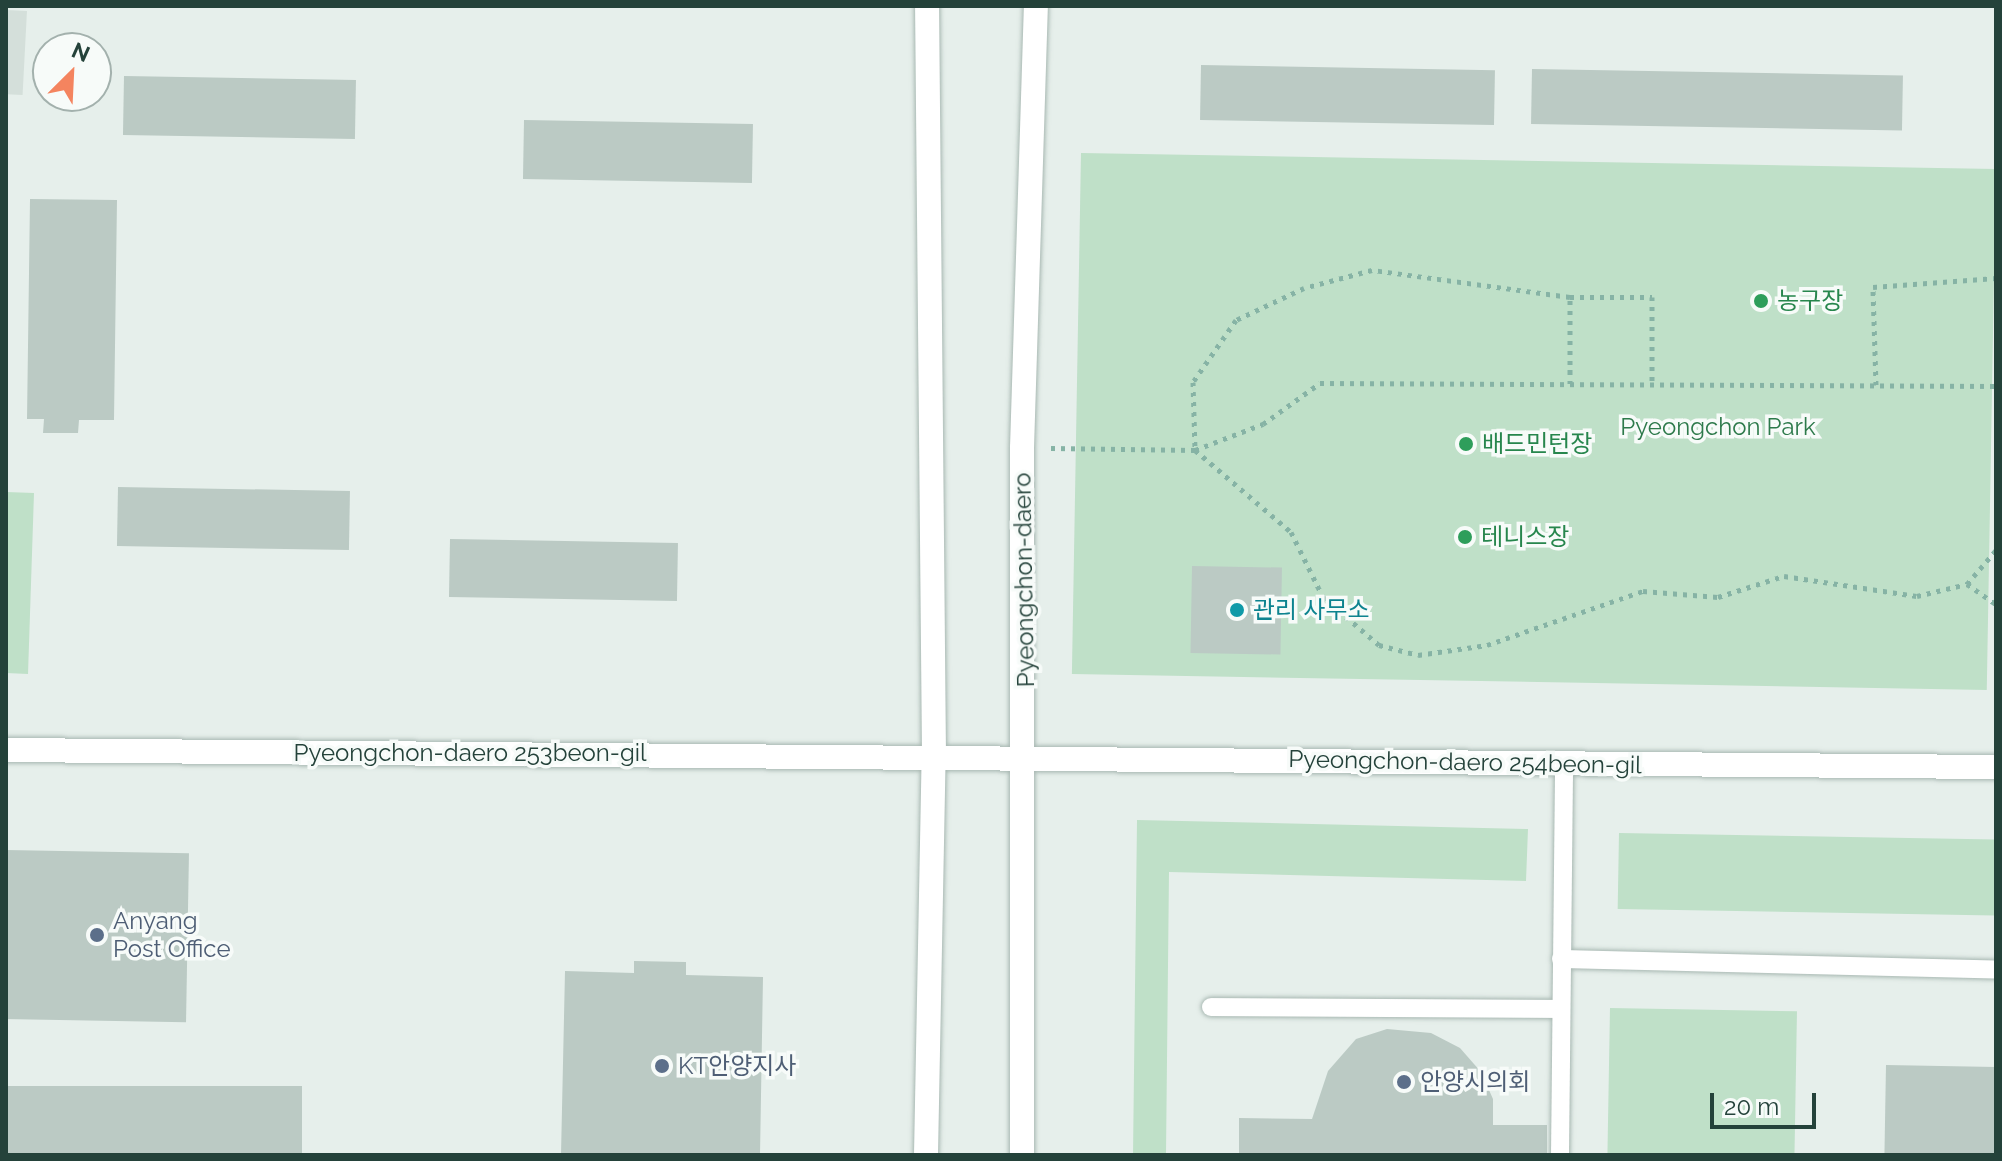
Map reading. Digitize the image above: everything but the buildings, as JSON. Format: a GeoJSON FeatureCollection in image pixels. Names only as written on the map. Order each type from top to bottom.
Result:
{"type":"FeatureCollection","features":[{"type":"Feature","properties":{"kind":"street"},"geometry":{"type":"LineString","coordinates":[[926,1155],[934,756],[927,6]]}},
{"type":"Feature","properties":{"kind":"street","name":"Pyeongchon-daero"},"geometry":{"type":"LineString","coordinates":[[1022,1155],[1026,757],[1022,448],[1036,6]]}},
{"type":"Feature","properties":{"kind":"street","name":"Pyeongchon-daero 253beon-gil"},"geometry":{"type":"LineString","coordinates":[[6,750],[934,756]]}},
{"type":"Feature","properties":{"kind":"street","name":"Pyeongchon-daero 254beon-gil"},"geometry":{"type":"LineString","coordinates":[[934,756],[1996,767]]}},
{"type":"Feature","properties":{"kind":"lane"},"geometry":{"type":"LineString","coordinates":[[1560,1155],[1564,763]]}},
{"type":"Feature","properties":{"kind":"lane"},"geometry":{"type":"LineString","coordinates":[[1561,959],[1996,970]]}},
{"type":"Feature","properties":{"kind":"lane"},"geometry":{"type":"LineString","coordinates":[[1211,1007],[1561,1009]]}},
{"type":"Feature","properties":{"kind":"path"},"geometry":{"type":"LineString","coordinates":[[1652,384],[1652,297],[1570,297],[1372,270],[1304,288],[1236,320],[1193,382],[1195,450],[1291,532],[1323,597],[1379,645],[1418,655],[1487,645],[1643,591],[1718,597],[1784,576],[1917,596],[1967,584],[1996,550]]}},
{"type":"Feature","properties":{"kind":"path"},"geometry":{"type":"LineString","coordinates":[[1876,385],[1873,287],[1996,278]]}},
{"type":"Feature","properties":{"kind":"path"},"geometry":{"type":"LineString","coordinates":[[1570,297],[1570,384]]}},
{"type":"Feature","properties":{"kind":"path"},"geometry":{"type":"LineString","coordinates":[[1022,448],[1195,450],[1263,424],[1320,383],[1996,386]]}},
{"type":"Feature","properties":{"kind":"path"},"geometry":{"type":"LineString","coordinates":[[1967,584],[1996,604]]}},
{"type":"Feature","properties":{"kind":"shaded area"},"geometry":{"type":"Polygon","coordinates":[[[6,10],[27,11],[23,95],[6,94],[6,10]]]}},
{"type":"Feature","properties":{"kind":"green space","name":"Pyeongchon Park"},"geometry":{"type":"Polygon","coordinates":[[[1081,153],[1996,169],[1987,690],[1072,674],[1081,153]]]}},
{"type":"Feature","properties":{"kind":"green space"},"geometry":{"type":"Polygon","coordinates":[[[6,492],[34,493],[28,674],[6,673],[6,492]]]}},
{"type":"Feature","properties":{"kind":"green space"},"geometry":{"type":"Polygon","coordinates":[[[1137,820],[1528,829],[1526,881],[1169,872],[1166,1155],[1133,1155],[1137,820]]]}},
{"type":"Feature","properties":{"kind":"green space"},"geometry":{"type":"Polygon","coordinates":[[[1619,833],[1996,840],[1995,916],[1618,909],[1619,833]]]}},
{"type":"Feature","properties":{"kind":"green space"},"geometry":{"type":"Polygon","coordinates":[[[1610,1008],[1797,1011],[1794,1155],[1607,1155],[1610,1008]]]}},
{"type":"Feature","properties":{"kind":"place","name":"농구장"},"geometry":{"type":"Point","coordinates":[1761,301]}},
{"type":"Feature","properties":{"kind":"place","name":"배드민턴장"},"geometry":{"type":"Point","coordinates":[1466,444]}},
{"type":"Feature","properties":{"kind":"place","name":"테니스장"},"geometry":{"type":"Point","coordinates":[1465,537]}},
{"type":"Feature","properties":{"kind":"place","name":"관리 사무소"},"geometry":{"type":"Point","coordinates":[1237,610]}},
{"type":"Feature","properties":{"kind":"place","name":"Anyang Post Office"},"geometry":{"type":"Point","coordinates":[97,935]}},
{"type":"Feature","properties":{"kind":"place","name":"KT안양지사"},"geometry":{"type":"Point","coordinates":[662,1066]}},
{"type":"Feature","properties":{"kind":"place","name":"안양시의회"},"geometry":{"type":"Point","coordinates":[1404,1082]}}]}
